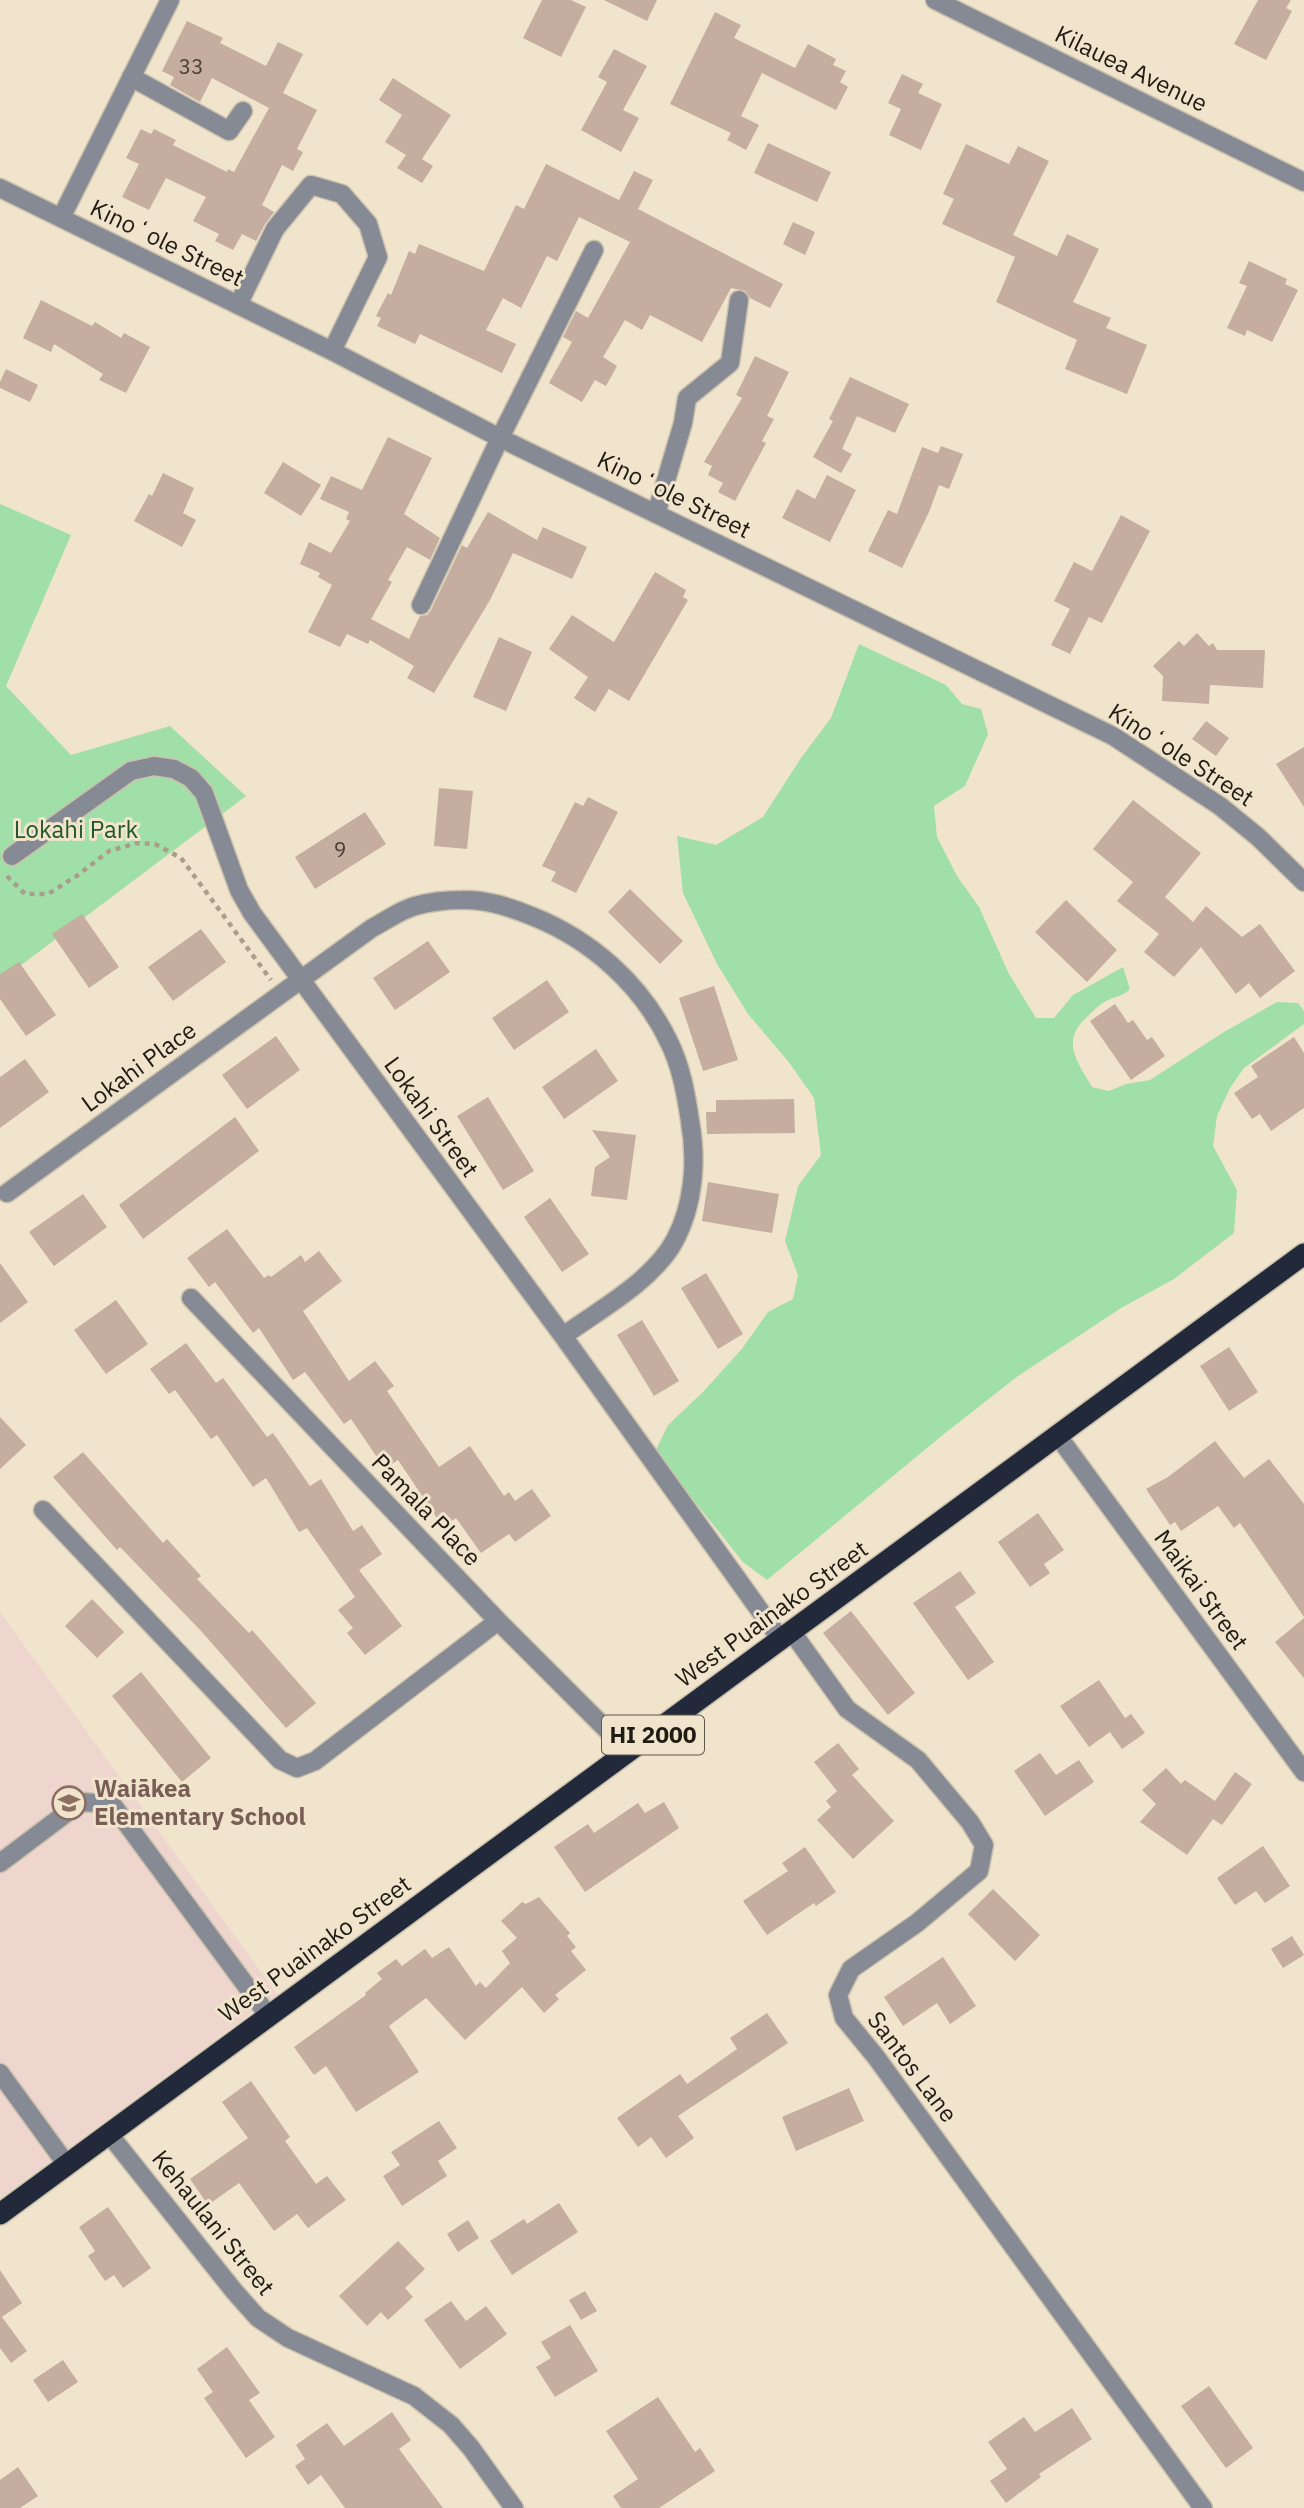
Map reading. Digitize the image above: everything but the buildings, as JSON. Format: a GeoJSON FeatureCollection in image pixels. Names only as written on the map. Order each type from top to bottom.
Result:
{"type":"FeatureCollection","features":[{"type":"Feature","properties":{"kind":"highway","name":"West Puainako Street"},"geometry":{"type":"LineString","coordinates":[[0,2214],[1304,1254]]}},
{"type":"Feature","properties":{"kind":"street"},"geometry":{"type":"LineString","coordinates":[[61,218],[170,0]]}},
{"type":"Feature","properties":{"kind":"street","name":"Kilauea Avenue"},"geometry":{"type":"LineString","coordinates":[[935,0],[1304,182]]}},
{"type":"Feature","properties":{"kind":"street"},"geometry":{"type":"LineString","coordinates":[[131,77],[229,131],[243,111]]}},
{"type":"Feature","properties":{"kind":"street"},"geometry":{"type":"LineString","coordinates":[[238,305],[275,229],[311,185],[342,194],[368,225],[378,257],[332,351]]}},
{"type":"Feature","properties":{"kind":"street","name":"Kinoʻole Street"},"geometry":{"type":"LineString","coordinates":[[0,188],[332,351],[500,438],[1113,736],[1220,806],[1258,837],[1304,882]]}},
{"type":"Feature","properties":{"kind":"street"},"geometry":{"type":"LineString","coordinates":[[421,605],[500,438],[594,250]]}},
{"type":"Feature","properties":{"kind":"street"},"geometry":{"type":"LineString","coordinates":[[656,514],[683,423],[687,398],[730,363],[739,300]]}},
{"type":"Feature","properties":{"kind":"street","name":"Lokahi Street"},"geometry":{"type":"LineString","coordinates":[[12,856],[131,771],[155,766],[174,769],[191,778],[204,793],[239,890],[252,913],[786,1636]]}},
{"type":"Feature","properties":{"kind":"street","name":"Lokahi Place"},"geometry":{"type":"LineString","coordinates":[[7,1193],[372,928],[414,906],[463,899],[508,906],[583,942],[614,967],[642,999],[668,1039],[685,1084],[692,1130],[695,1167],[687,1212],[674,1242],[644,1278],[563,1336]]}},
{"type":"Feature","properties":{"kind":"street","name":"Pamala Place"},"geometry":{"type":"LineString","coordinates":[[191,1298],[498,1621],[629,1752]]}},
{"type":"Feature","properties":{"kind":"street","name":"Maikai Street"},"geometry":{"type":"LineString","coordinates":[[1058,1436],[1304,1772]]}},
{"type":"Feature","properties":{"kind":"street"},"geometry":{"type":"LineString","coordinates":[[43,1510],[280,1760],[297,1768],[315,1761],[498,1621]]}},
{"type":"Feature","properties":{"kind":"street","name":"Santos Lane"},"geometry":{"type":"LineString","coordinates":[[786,1636],[847,1709],[918,1760],[970,1822],[984,1845],[979,1871],[917,1923],[851,1969],[838,1995],[844,2018],[876,2057],[1203,2508]]}},
{"type":"Feature","properties":{"kind":"street"},"geometry":{"type":"LineString","coordinates":[[0,1863],[81,1802],[112,1804],[268,2015]]}},
{"type":"Feature","properties":{"kind":"street"},"geometry":{"type":"LineString","coordinates":[[0,2073],[67,2165]]}},
{"type":"Feature","properties":{"kind":"street","name":"Kehaulani Street"},"geometry":{"type":"LineString","coordinates":[[109,2134],[258,2318],[288,2338],[414,2396],[451,2425],[514,2508]]}},
{"type":"Feature","properties":{"kind":"path"},"geometry":{"type":"LineString","coordinates":[[6,874],[25,894],[48,894],[78,876],[109,851],[136,843],[155,844],[181,858],[281,994]]}},
{"type":"Feature","properties":{"kind":"shaded area","name":"Waiākea Elementary School"},"geometry":{"type":"Polygon","coordinates":[[[0,1612],[277,1994],[0,2198],[0,1612]]]}},
{"type":"Feature","properties":{"kind":"green space","name":"Lokahi Park"},"geometry":{"type":"Polygon","coordinates":[[[0,504],[71,535],[6,686],[71,755],[170,726],[246,796],[0,981],[0,504]]]}},
{"type":"Feature","properties":{"kind":"green space"},"geometry":{"type":"Polygon","coordinates":[[[859,644],[946,685],[962,704],[981,709],[988,734],[965,786],[934,806],[937,837],[957,876],[979,907],[1009,974],[1036,1018],[1054,1018],[1073,995],[1123,967],[1130,989],[1099,1005],[1075,1033],[1073,1042],[1076,1059],[1092,1087],[1109,1091],[1126,1084],[1150,1080],[1224,1032],[1277,1002],[1298,1003],[1304,1011],[1304,1024],[1244,1068],[1230,1088],[1217,1116],[1213,1146],[1237,1190],[1234,1233],[1174,1279],[1121,1308],[1018,1376],[767,1580],[743,1562],[655,1452],[668,1425],[741,1350],[768,1312],[793,1299],[798,1275],[785,1241],[798,1186],[821,1155],[814,1098],[788,1061],[748,1014],[717,964],[683,893],[677,836],[716,845],[763,817],[831,718],[859,644]]]}},
{"type":"Feature","properties":{"kind":"place","name":"Waiākea Elementary School"},"geometry":{"type":"Point","coordinates":[69,1803]}}]}
